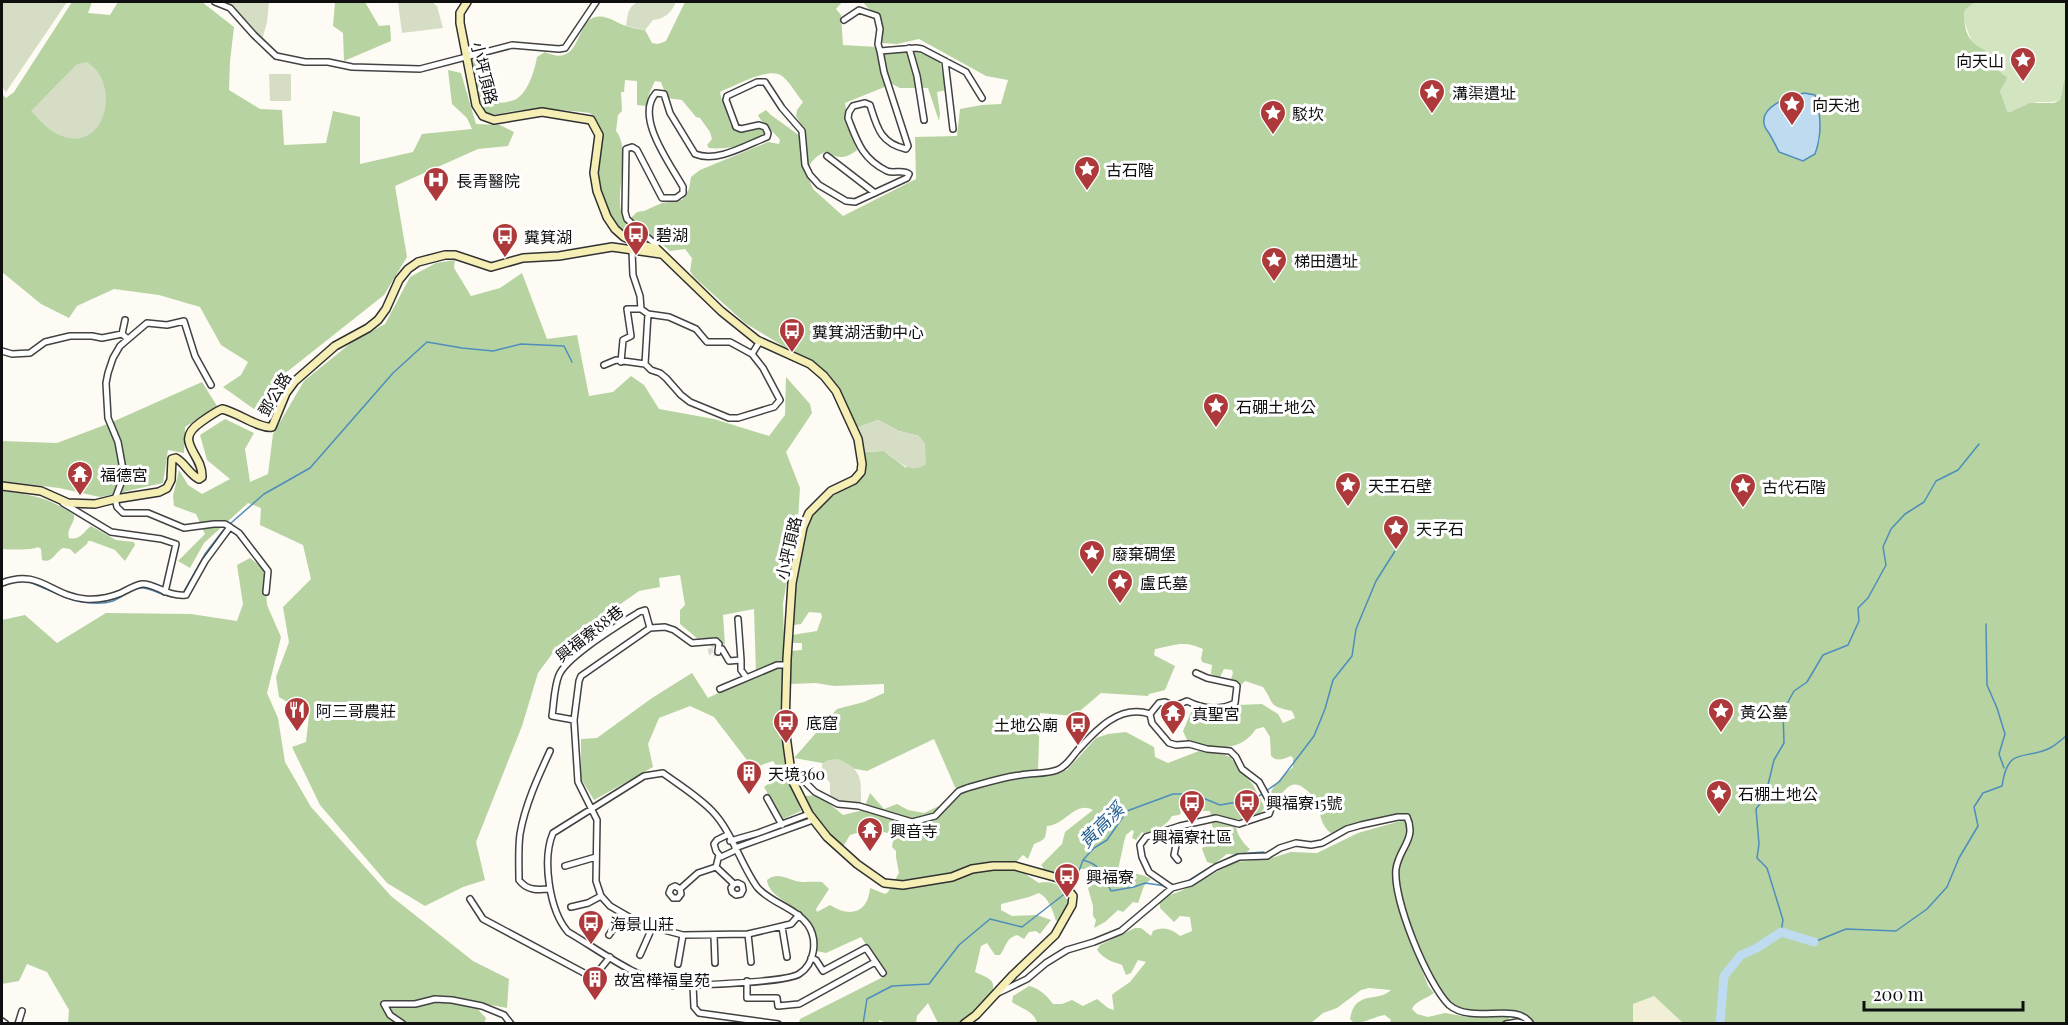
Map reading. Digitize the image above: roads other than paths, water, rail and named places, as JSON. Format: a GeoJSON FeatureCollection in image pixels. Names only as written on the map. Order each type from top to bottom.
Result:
{"type":"FeatureCollection","features":[{"type":"Feature","properties":{"kind":"street"},"geometry":{"type":"LineString","coordinates":[[215,2],[230,8],[276,56],[305,62],[328,62],[352,68],[420,69],[512,45],[565,48],[596,2]]}},
{"type":"Feature","properties":{"kind":"street","name":"小坪頂路"},"geometry":{"type":"LineString","coordinates":[[467,2],[460,13],[459,23],[476,105],[483,116],[494,120],[542,112],[591,120],[599,135],[594,173],[597,191],[607,217],[615,229],[624,237],[659,251],[721,311],[760,341],[810,364],[836,391],[858,439],[862,464],[861,472],[854,480],[831,491],[808,513],[803,527],[792,583],[787,665],[785,728],[792,780],[811,817],[827,837],[857,864],[884,883],[903,885],[952,877],[972,869],[1015,866],[1058,878],[1073,896],[1072,905],[1055,935],[1012,975],[976,1015],[964,1023]]}},
{"type":"Feature","properties":{"kind":"street"},"geometry":{"type":"LineString","coordinates":[[659,251],[655,244],[627,219],[626,212],[626,149],[632,147],[636,150],[662,198],[676,198],[683,193],[683,187],[652,131],[650,116],[652,97],[656,93],[664,94],[670,113],[695,154],[716,157],[767,137],[765,127],[759,125],[741,129],[736,127],[726,100],[727,96],[757,82],[765,82],[782,108],[802,131],[805,165],[819,185],[846,201],[855,202],[907,178],[909,174],[906,172],[888,172],[862,153],[848,118],[853,106],[865,103],[870,105],[879,133],[900,148],[906,149],[908,146],[884,72],[878,44],[880,29],[877,16],[859,10],[844,20]]}},
{"type":"Feature","properties":{"kind":"street"},"geometry":{"type":"LineString","coordinates":[[909,48],[917,76],[924,120]]}},
{"type":"Feature","properties":{"kind":"street"},"geometry":{"type":"LineString","coordinates":[[880,51],[922,49],[966,72],[982,98]]}},
{"type":"Feature","properties":{"kind":"street"},"geometry":{"type":"LineString","coordinates":[[945,61],[953,129]]}},
{"type":"Feature","properties":{"kind":"street"},"geometry":{"type":"LineString","coordinates":[[827,156],[875,193]]}},
{"type":"Feature","properties":{"kind":"street","name":"鄧公路"},"geometry":{"type":"LineString","coordinates":[[2,486],[41,491],[59,500],[82,505],[159,492],[167,488],[171,480],[170,464],[172,459],[176,458],[182,461],[194,477],[199,479],[202,477],[202,471],[189,442],[188,434],[191,428],[222,409],[230,410],[267,428],[272,428],[286,393],[295,381],[335,346],[369,328],[378,320],[390,302],[399,280],[408,268],[418,262],[445,255],[455,255],[490,267],[539,256],[559,256],[612,247],[632,251],[659,251]]}},
{"type":"Feature","properties":{"kind":"street"},"geometry":{"type":"LineString","coordinates":[[632,251],[633,274],[640,296],[641,309]]}},
{"type":"Feature","properties":{"kind":"street"},"geometry":{"type":"LineString","coordinates":[[604,364],[616,360],[621,362],[645,364],[660,372],[690,402],[729,418],[738,418],[774,407],[780,400],[763,368],[752,354],[730,342],[707,342],[696,329],[669,317],[648,314],[641,309],[627,309],[631,336],[623,340],[621,362]]}},
{"type":"Feature","properties":{"kind":"street"},"geometry":{"type":"LineString","coordinates":[[645,364],[648,314]]}},
{"type":"Feature","properties":{"kind":"street"},"geometry":{"type":"LineString","coordinates":[[122,334],[125,320]]}},
{"type":"Feature","properties":{"kind":"street"},"geometry":{"type":"LineString","coordinates":[[211,385],[195,356],[184,321],[166,325],[147,323],[120,346],[113,358],[106,383],[108,418],[118,442],[124,475],[115,499],[117,507],[123,513],[148,513],[184,528],[225,524],[240,533],[268,571],[266,592]]}},
{"type":"Feature","properties":{"kind":"street"},"geometry":{"type":"LineString","coordinates":[[2,351],[12,354],[30,353],[45,342],[70,336],[102,338],[122,334]]}},
{"type":"Feature","properties":{"kind":"street"},"geometry":{"type":"LineString","coordinates":[[122,334],[128,339]]}},
{"type":"Feature","properties":{"kind":"street"},"geometry":{"type":"LineString","coordinates":[[114,336],[120,346]]}},
{"type":"Feature","properties":{"kind":"street"},"geometry":{"type":"LineString","coordinates":[[752,354],[760,341]]}},
{"type":"Feature","properties":{"kind":"street"},"geometry":{"type":"LineString","coordinates":[[59,500],[111,532],[161,539],[176,544],[165,592]]}},
{"type":"Feature","properties":{"kind":"street"},"geometry":{"type":"LineString","coordinates":[[2,583],[16,578],[34,579],[67,595],[82,599],[103,599],[142,584],[165,592],[186,595],[205,561],[230,527]]}},
{"type":"Feature","properties":{"kind":"street","name":"興福寮88巷"},"geometry":{"type":"LineString","coordinates":[[574,720],[552,716],[559,674],[567,663],[645,610],[650,628],[582,676],[579,681],[574,720],[578,782],[597,820],[596,881],[601,896]]}},
{"type":"Feature","properties":{"kind":"street"},"geometry":{"type":"LineString","coordinates":[[738,619],[741,670],[746,677]]}},
{"type":"Feature","properties":{"kind":"street"},"geometry":{"type":"LineString","coordinates":[[650,628],[665,627],[674,630],[692,643],[716,641],[720,651],[729,661],[741,660]]}},
{"type":"Feature","properties":{"kind":"street"},"geometry":{"type":"LineString","coordinates":[[720,689],[777,665],[787,665]]}},
{"type":"Feature","properties":{"kind":"street"},"geometry":{"type":"LineString","coordinates":[[1150,714],[1162,702],[1175,706],[1187,701],[1204,708],[1222,708],[1236,703],[1237,686],[1232,682],[1207,678],[1196,673]]}},
{"type":"Feature","properties":{"kind":"street"},"geometry":{"type":"LineString","coordinates":[[790,768],[815,792],[838,804],[859,806],[912,822],[935,816],[959,791],[967,788],[1018,775],[1055,771],[1063,767],[1089,738],[1111,718],[1119,714],[1141,711],[1150,714]]}},
{"type":"Feature","properties":{"kind":"street"},"geometry":{"type":"LineString","coordinates":[[1150,714],[1152,723],[1169,743],[1226,750],[1234,754],[1242,769],[1259,782],[1272,806],[1269,814],[1244,823],[1216,818],[1146,837],[1140,845],[1142,857],[1149,872],[1172,888]]}},
{"type":"Feature","properties":{"kind":"street"},"geometry":{"type":"LineString","coordinates":[[550,751],[530,798],[520,833],[519,880],[521,884],[535,891],[550,889]]}},
{"type":"Feature","properties":{"kind":"street"},"geometry":{"type":"LineString","coordinates":[[663,773],[714,813],[758,888],[799,915],[808,925],[813,936],[814,947],[807,967],[799,975],[780,978],[672,987],[632,972],[568,932],[556,914],[551,900],[549,842],[553,833],[592,808],[644,776],[663,773]]}},
{"type":"Feature","properties":{"kind":"street"},"geometry":{"type":"LineString","coordinates":[[767,798],[782,827]]}},
{"type":"Feature","properties":{"kind":"street"},"geometry":{"type":"LineString","coordinates":[[730,841],[811,817]]}},
{"type":"Feature","properties":{"kind":"street"},"geometry":{"type":"LineString","coordinates":[[995,995],[1027,979],[1046,963],[1067,950],[1120,931],[1172,888],[1191,883],[1216,867],[1239,857],[1267,856],[1280,848],[1296,843],[1311,845],[1322,843],[1347,829],[1407,817],[1410,824],[1410,837],[1401,853],[1396,881],[1405,917],[1439,992],[1450,1006],[1458,1011],[1485,1017],[1517,1014],[1531,1023]]}},
{"type":"Feature","properties":{"kind":"street"},"geometry":{"type":"LineString","coordinates":[[1178,860],[1174,855],[1180,826]]}},
{"type":"Feature","properties":{"kind":"street"},"geometry":{"type":"LineString","coordinates":[[719,855],[721,857],[782,827]]}},
{"type":"Feature","properties":{"kind":"street"},"geometry":{"type":"LineString","coordinates":[[716,867],[719,855],[714,844],[727,835]]}},
{"type":"Feature","properties":{"kind":"street"},"geometry":{"type":"LineString","coordinates":[[565,866],[596,857]]}},
{"type":"Feature","properties":{"kind":"street"},"geometry":{"type":"LineString","coordinates":[[716,867],[734,884]]}},
{"type":"Feature","properties":{"kind":"street"},"geometry":{"type":"LineString","coordinates":[[680,889],[698,873],[716,867]]}},
{"type":"Feature","properties":{"kind":"street"},"geometry":{"type":"LineString","coordinates":[[571,907],[588,903],[601,896],[610,906],[640,924],[683,935],[748,934],[791,924],[799,915]]}},
{"type":"Feature","properties":{"kind":"street"},"geometry":{"type":"LineString","coordinates":[[470,898],[483,919],[586,974],[597,974],[610,957]]}},
{"type":"Feature","properties":{"kind":"street"},"geometry":{"type":"LineString","coordinates":[[609,935],[623,914]]}},
{"type":"Feature","properties":{"kind":"street"},"geometry":{"type":"LineString","coordinates":[[782,927],[787,957]]}},
{"type":"Feature","properties":{"kind":"street"},"geometry":{"type":"LineString","coordinates":[[640,955],[652,928]]}},
{"type":"Feature","properties":{"kind":"street"},"geometry":{"type":"LineString","coordinates":[[748,934],[751,962]]}},
{"type":"Feature","properties":{"kind":"street"},"geometry":{"type":"LineString","coordinates":[[678,964],[683,935]]}},
{"type":"Feature","properties":{"kind":"street"},"geometry":{"type":"LineString","coordinates":[[714,936],[715,963]]}},
{"type":"Feature","properties":{"kind":"street"},"geometry":{"type":"LineString","coordinates":[[811,958],[816,960],[823,971],[866,948],[883,973]]}},
{"type":"Feature","properties":{"kind":"street"},"geometry":{"type":"LineString","coordinates":[[747,981],[747,998],[777,998],[778,1006],[799,1004],[875,962]]}},
{"type":"Feature","properties":{"kind":"street"},"geometry":{"type":"LineString","coordinates":[[693,985],[694,1007],[699,1013],[748,1022],[778,1023]]}},
{"type":"Feature","properties":{"kind":"street"},"geometry":{"type":"LineString","coordinates":[[403,1023],[390,1015],[384,1004],[415,1004],[435,999],[452,1000],[482,1006],[504,1015],[511,1023]]}},
{"type":"Feature","properties":{"kind":"street"},"geometry":{"type":"LineString","coordinates":[[18,1023],[22,1011]]}},
{"type":"Feature","properties":{"kind":"street"},"geometry":{"type":"LineString","coordinates":[[2,1021],[6,1023]]}},
{"type":"Feature","properties":{"kind":"street"},"geometry":{"type":"LineString","coordinates":[[1506,1023],[1525,1023]]}},
{"type":"Feature","properties":{"kind":"water","name":"向天池"},"geometry":{"type":"Polygon","coordinates":[[[1804,93],[1815,95],[1820,124],[1815,154],[1803,161],[1779,152],[1765,128],[1764,120],[1770,108],[1804,93]]]}},
{"type":"Feature","properties":{"kind":"waterway"},"geometry":{"type":"LineString","coordinates":[[231,523],[264,494],[310,468],[393,373],[427,342],[493,351],[521,344],[564,346],[572,362]]}},
{"type":"Feature","properties":{"kind":"waterway"},"geometry":{"type":"LineString","coordinates":[[1781,932],[1783,920],[1767,868],[1757,858],[1759,844],[1756,809],[1765,797],[1774,760],[1784,743],[1783,711],[1794,691],[1807,682],[1823,655],[1848,645],[1859,621],[1858,608],[1868,598],[1886,565],[1883,547],[1891,529],[1905,514],[1924,502],[1936,481],[1958,470],[1979,444]]}},
{"type":"Feature","properties":{"kind":"waterway"},"geometry":{"type":"LineString","coordinates":[[183,593],[205,554],[225,528]]}},
{"type":"Feature","properties":{"kind":"waterway","name":"黃高溪"},"geometry":{"type":"LineString","coordinates":[[1266,791],[1279,782],[1314,736],[1333,680],[1352,656],[1356,629],[1376,581],[1395,551]]}},
{"type":"Feature","properties":{"kind":"waterway"},"geometry":{"type":"LineString","coordinates":[[32,583],[58,594]]}},
{"type":"Feature","properties":{"kind":"waterway"},"geometry":{"type":"LineString","coordinates":[[62,596],[80,602],[101,603],[113,601],[131,591],[143,588],[175,597]]}},
{"type":"Feature","properties":{"kind":"waterway"},"geometry":{"type":"LineString","coordinates":[[1986,624],[1987,685],[2005,734],[1999,754],[2004,768]]}},
{"type":"Feature","properties":{"kind":"waterway"},"geometry":{"type":"LineString","coordinates":[[1814,942],[1846,929],[1896,931],[1927,909],[1947,887],[1959,858],[1978,826],[1974,807],[1983,793],[2002,786],[2008,765],[2013,759],[2041,752],[2066,736]]}},
{"type":"Feature","properties":{"kind":"waterway","name":"黃高溪"},"geometry":{"type":"LineString","coordinates":[[1071,889],[1083,860],[1094,848],[1107,840],[1127,811],[1173,794],[1193,794],[1220,805],[1254,799],[1262,794]]}},
{"type":"Feature","properties":{"kind":"waterway"},"geometry":{"type":"LineString","coordinates":[[1222,862],[1237,854],[1264,852]]}},
{"type":"Feature","properties":{"kind":"waterway"},"geometry":{"type":"LineString","coordinates":[[1083,860],[1098,868],[1111,891],[1145,883],[1166,886]]}},
{"type":"Feature","properties":{"kind":"waterway"},"geometry":{"type":"LineString","coordinates":[[1188,881],[1212,866]]}},
{"type":"Feature","properties":{"kind":"waterway","name":"黃高溪"},"geometry":{"type":"LineString","coordinates":[[863,1024],[867,999],[892,986],[929,984],[959,945],[990,919],[1022,927],[1067,892]]}},
{"type":"Feature","properties":{"kind":"waterway"},"geometry":{"type":"LineString","coordinates":[[1720,1024],[1724,976],[1741,955],[1757,948],[1781,932],[1814,942]]}},
{"type":"Feature","properties":{"kind":"tunnel"},"geometry":{"type":"LineString","coordinates":[[718,652],[711,653],[710,647],[713,644],[721,649]]}},
{"type":"Feature","properties":{"kind":"place","name":"向天山"},"geometry":{"type":"Point","coordinates":[2023,83]}},
{"type":"Feature","properties":{"kind":"place","name":"溝渠遺址"},"geometry":{"type":"Point","coordinates":[1432,115]}},
{"type":"Feature","properties":{"kind":"place","name":"向天池"},"geometry":{"type":"Point","coordinates":[1792,127]}},
{"type":"Feature","properties":{"kind":"place","name":"駁坎"},"geometry":{"type":"Point","coordinates":[1273,136]}},
{"type":"Feature","properties":{"kind":"place","name":"古石階"},"geometry":{"type":"Point","coordinates":[1087,192]}},
{"type":"Feature","properties":{"kind":"place","name":"長青醫院"},"geometry":{"type":"Point","coordinates":[436,203]}},
{"type":"Feature","properties":{"kind":"place","name":"碧湖"},"geometry":{"type":"Point","coordinates":[636,257]}},
{"type":"Feature","properties":{"kind":"place","name":"糞箕湖"},"geometry":{"type":"Point","coordinates":[505,259]}},
{"type":"Feature","properties":{"kind":"place","name":"梯田遺址"},"geometry":{"type":"Point","coordinates":[1274,283]}},
{"type":"Feature","properties":{"kind":"place","name":"糞箕湖活動中心"},"geometry":{"type":"Point","coordinates":[792,354]}},
{"type":"Feature","properties":{"kind":"place","name":"石硼土地公"},"geometry":{"type":"Point","coordinates":[1216,429]}},
{"type":"Feature","properties":{"kind":"place","name":"福德宮"},"geometry":{"type":"Point","coordinates":[80,497]}},
{"type":"Feature","properties":{"kind":"place","name":"天王石壁"},"geometry":{"type":"Point","coordinates":[1348,508]}},
{"type":"Feature","properties":{"kind":"place","name":"古代石階"},"geometry":{"type":"Point","coordinates":[1743,509]}},
{"type":"Feature","properties":{"kind":"place","name":"天子石"},"geometry":{"type":"Point","coordinates":[1396,551]}},
{"type":"Feature","properties":{"kind":"place","name":"廢棄碉堡"},"geometry":{"type":"Point","coordinates":[1092,576]}},
{"type":"Feature","properties":{"kind":"place","name":"盧氏墓"},"geometry":{"type":"Point","coordinates":[1120,605]}},
{"type":"Feature","properties":{"kind":"place","name":"阿三哥農莊"},"geometry":{"type":"Point","coordinates":[297,733]}},
{"type":"Feature","properties":{"kind":"place","name":"黃公墓"},"geometry":{"type":"Point","coordinates":[1721,734]}},
{"type":"Feature","properties":{"kind":"place","name":"真聖宮"},"geometry":{"type":"Point","coordinates":[1173,736]}},
{"type":"Feature","properties":{"kind":"place","name":"底窟"},"geometry":{"type":"Point","coordinates":[786,745]}},
{"type":"Feature","properties":{"kind":"place","name":"土地公廟"},"geometry":{"type":"Point","coordinates":[1078,747]}},
{"type":"Feature","properties":{"kind":"place","name":"天境360"},"geometry":{"type":"Point","coordinates":[749,796]}},
{"type":"Feature","properties":{"kind":"place","name":"石棚土地公"},"geometry":{"type":"Point","coordinates":[1719,816]}},
{"type":"Feature","properties":{"kind":"place","name":"興福寮15號"},"geometry":{"type":"Point","coordinates":[1247,825]}},
{"type":"Feature","properties":{"kind":"place","name":"興福寮社區"},"geometry":{"type":"Point","coordinates":[1192,826]}},
{"type":"Feature","properties":{"kind":"place","name":"興音寺"},"geometry":{"type":"Point","coordinates":[870,853]}},
{"type":"Feature","properties":{"kind":"place","name":"興福寮"},"geometry":{"type":"Point","coordinates":[1067,899]}},
{"type":"Feature","properties":{"kind":"place","name":"海景山莊"},"geometry":{"type":"Point","coordinates":[591,946]}},
{"type":"Feature","properties":{"kind":"place","name":"故宮樺福皇苑"},"geometry":{"type":"Point","coordinates":[595,1002]}}]}
